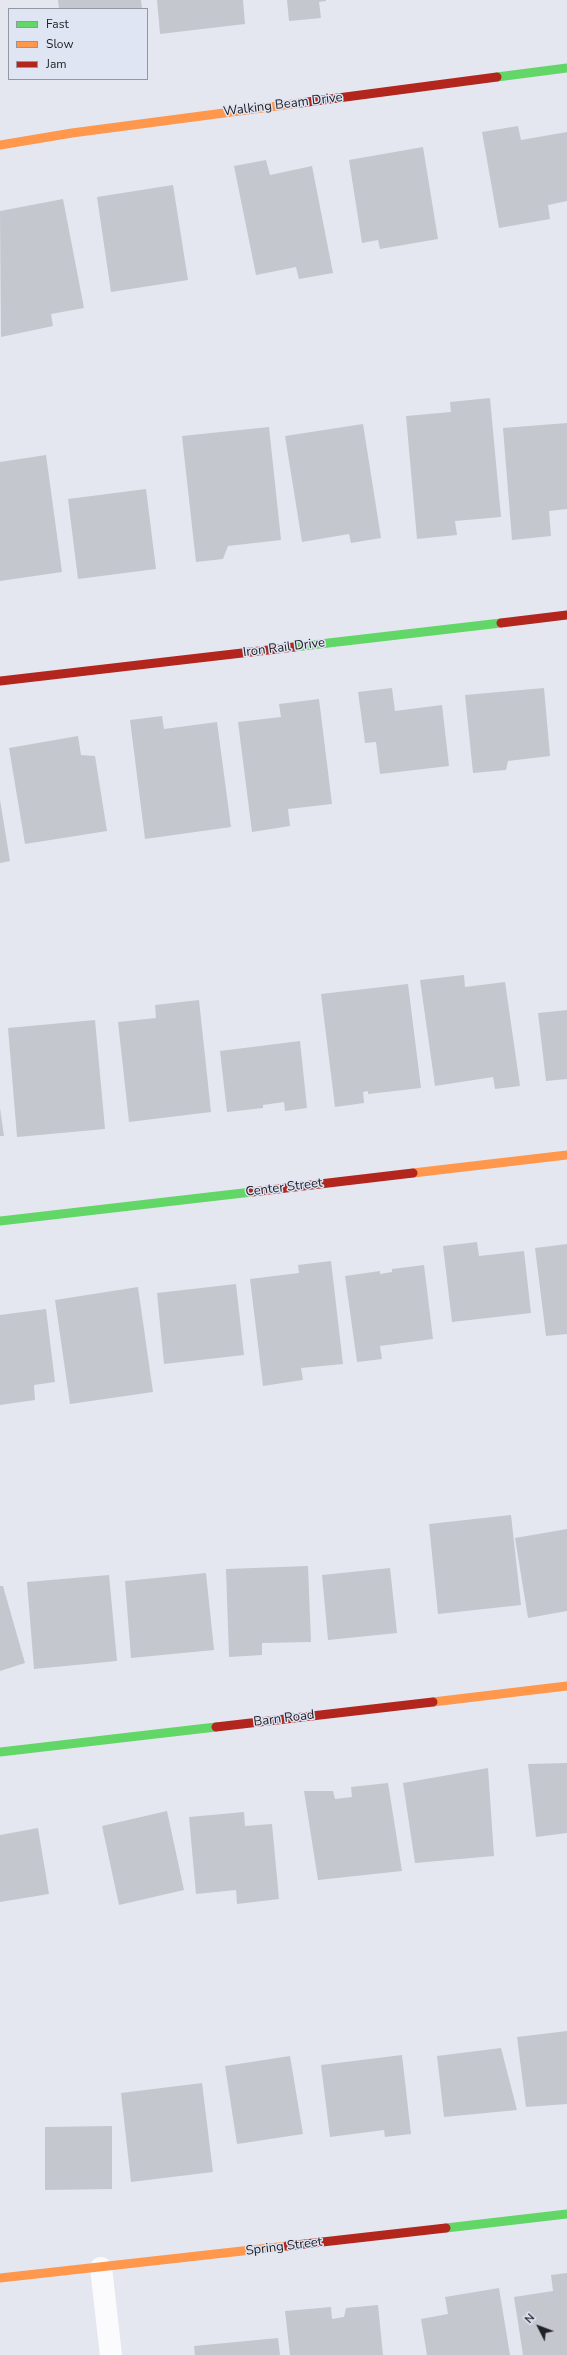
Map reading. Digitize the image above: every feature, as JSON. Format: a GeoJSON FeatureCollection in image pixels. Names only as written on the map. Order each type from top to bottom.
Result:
{"type":"FeatureCollection","features":[{"type":"Feature","properties":{"kind":"street","name":"Walking Beam Drive"},"geometry":{"type":"LineString","coordinates":[[0,145],[72,133],[567,68]]}},
{"type":"Feature","properties":{"kind":"street","name":"Iron Rail Drive"},"geometry":{"type":"LineString","coordinates":[[0,681],[567,615]]}},
{"type":"Feature","properties":{"kind":"street","name":"Center Street"},"geometry":{"type":"LineString","coordinates":[[0,1222],[567,1155]]}},
{"type":"Feature","properties":{"kind":"street","name":"Barn Road"},"geometry":{"type":"LineString","coordinates":[[0,1752],[567,1686]]}},
{"type":"Feature","properties":{"kind":"street","name":"Spring Street"},"geometry":{"type":"LineString","coordinates":[[0,2278],[101,2268],[567,2214]]}},
{"type":"Feature","properties":{"kind":"street"},"geometry":{"type":"LineString","coordinates":[[101,2268],[111,2355]]}},
{"type":"Feature","properties":{"kind":"building"},"geometry":{"type":"Polygon","coordinates":[[[58,0],[141,0],[142,8],[59,8],[58,0]]]}},
{"type":"Feature","properties":{"kind":"building"},"geometry":{"type":"Polygon","coordinates":[[[157,0],[243,0],[245,24],[160,34],[157,0]]]}},
{"type":"Feature","properties":{"kind":"building"},"geometry":{"type":"Polygon","coordinates":[[[287,0],[326,1],[319,2],[321,18],[289,21],[287,0]]]}},
{"type":"Feature","properties":{"kind":"building"},"geometry":{"type":"Polygon","coordinates":[[[518,126],[521,140],[567,132],[567,201],[548,205],[550,219],[499,228],[482,132],[518,126]]]}},
{"type":"Feature","properties":{"kind":"building"},"geometry":{"type":"Polygon","coordinates":[[[423,147],[438,239],[380,249],[378,240],[362,243],[349,160],[423,147]]]}},
{"type":"Feature","properties":{"kind":"building"},"geometry":{"type":"Polygon","coordinates":[[[266,160],[270,175],[312,166],[333,273],[299,279],[296,267],[256,275],[234,166],[266,160]]]}},
{"type":"Feature","properties":{"kind":"building"},"geometry":{"type":"Polygon","coordinates":[[[173,185],[188,280],[111,292],[97,197],[173,185]]]}},
{"type":"Feature","properties":{"kind":"building"},"geometry":{"type":"Polygon","coordinates":[[[63,199],[84,308],[51,314],[53,326],[1,337],[0,211],[63,199]]]}},
{"type":"Feature","properties":{"kind":"building"},"geometry":{"type":"Polygon","coordinates":[[[490,398],[501,517],[455,521],[457,535],[417,539],[406,416],[451,412],[450,402],[490,398]]]}},
{"type":"Feature","properties":{"kind":"building"},"geometry":{"type":"Polygon","coordinates":[[[567,423],[567,509],[549,511],[551,536],[512,540],[503,428],[567,423]]]}},
{"type":"Feature","properties":{"kind":"building"},"geometry":{"type":"Polygon","coordinates":[[[363,424],[381,538],[351,543],[349,534],[302,542],[285,436],[363,424]]]}},
{"type":"Feature","properties":{"kind":"building"},"geometry":{"type":"Polygon","coordinates":[[[269,427],[281,540],[228,546],[223,559],[196,562],[182,436],[269,427]]]}},
{"type":"Feature","properties":{"kind":"building"},"geometry":{"type":"Polygon","coordinates":[[[46,455],[62,572],[0,581],[0,462],[46,455]]]}},
{"type":"Feature","properties":{"kind":"building"},"geometry":{"type":"Polygon","coordinates":[[[146,489],[156,569],[78,579],[68,499],[146,489]]]}},
{"type":"Feature","properties":{"kind":"building"},"geometry":{"type":"Polygon","coordinates":[[[392,688],[395,711],[442,705],[449,766],[380,774],[376,742],[365,743],[358,692],[392,688]]]}},
{"type":"Feature","properties":{"kind":"building"},"geometry":{"type":"Polygon","coordinates":[[[544,688],[550,756],[508,761],[506,770],[473,773],[465,695],[544,688]]]}},
{"type":"Feature","properties":{"kind":"building"},"geometry":{"type":"Polygon","coordinates":[[[319,699],[332,804],[288,809],[290,826],[252,832],[238,722],[281,717],[279,704],[319,699]]]}},
{"type":"Feature","properties":{"kind":"building"},"geometry":{"type":"Polygon","coordinates":[[[162,716],[164,729],[217,722],[231,827],[145,839],[130,720],[162,716]]]}},
{"type":"Feature","properties":{"kind":"building"},"geometry":{"type":"Polygon","coordinates":[[[78,736],[81,755],[95,756],[107,831],[25,844],[9,748],[78,736]]]}},
{"type":"Feature","properties":{"kind":"building"},"geometry":{"type":"Polygon","coordinates":[[[0,800],[10,861],[0,863],[0,800]]]}},
{"type":"Feature","properties":{"kind":"building"},"geometry":{"type":"Polygon","coordinates":[[[464,975],[465,987],[505,982],[520,1086],[495,1089],[493,1077],[435,1086],[420,980],[464,975]]]}},
{"type":"Feature","properties":{"kind":"building"},"geometry":{"type":"Polygon","coordinates":[[[408,984],[421,1088],[368,1094],[368,1091],[363,1092],[364,1103],[335,1107],[321,994],[408,984]]]}},
{"type":"Feature","properties":{"kind":"building"},"geometry":{"type":"Polygon","coordinates":[[[199,1000],[211,1112],[129,1122],[118,1022],[156,1018],[155,1005],[199,1000]]]}},
{"type":"Feature","properties":{"kind":"building"},"geometry":{"type":"Polygon","coordinates":[[[567,1010],[567,1079],[546,1081],[538,1013],[567,1010]]]}},
{"type":"Feature","properties":{"kind":"building"},"geometry":{"type":"Polygon","coordinates":[[[95,1020],[105,1129],[17,1137],[8,1028],[95,1020]]]}},
{"type":"Feature","properties":{"kind":"building"},"geometry":{"type":"Polygon","coordinates":[[[300,1041],[307,1108],[285,1111],[284,1102],[263,1105],[263,1108],[227,1112],[220,1051],[300,1041]]]}},
{"type":"Feature","properties":{"kind":"building"},"geometry":{"type":"Polygon","coordinates":[[[0,1108],[4,1136],[0,1136],[0,1108]]]}},
{"type":"Feature","properties":{"kind":"building"},"geometry":{"type":"Polygon","coordinates":[[[477,1242],[479,1256],[524,1251],[531,1313],[452,1322],[443,1246],[477,1242]]]}},
{"type":"Feature","properties":{"kind":"building"},"geometry":{"type":"Polygon","coordinates":[[[567,1244],[567,1334],[546,1336],[535,1248],[567,1244]]]}},
{"type":"Feature","properties":{"kind":"building"},"geometry":{"type":"Polygon","coordinates":[[[331,1261],[343,1364],[301,1368],[303,1380],[263,1386],[250,1279],[299,1273],[298,1265],[331,1261]]]}},
{"type":"Feature","properties":{"kind":"building"},"geometry":{"type":"Polygon","coordinates":[[[424,1265],[433,1339],[380,1346],[382,1359],[357,1362],[345,1276],[380,1271],[380,1274],[392,1272],[392,1269],[424,1265]]]}},
{"type":"Feature","properties":{"kind":"building"},"geometry":{"type":"Polygon","coordinates":[[[236,1284],[244,1355],[164,1364],[157,1293],[236,1284]]]}},
{"type":"Feature","properties":{"kind":"building"},"geometry":{"type":"Polygon","coordinates":[[[138,1287],[153,1392],[70,1404],[55,1300],[138,1287]]]}},
{"type":"Feature","properties":{"kind":"building"},"geometry":{"type":"Polygon","coordinates":[[[46,1309],[55,1382],[34,1385],[35,1400],[0,1405],[0,1315],[46,1309]]]}},
{"type":"Feature","properties":{"kind":"building"},"geometry":{"type":"Polygon","coordinates":[[[511,1515],[521,1605],[438,1614],[429,1524],[511,1515]]]}},
{"type":"Feature","properties":{"kind":"building"},"geometry":{"type":"Polygon","coordinates":[[[567,1529],[567,1611],[528,1618],[515,1538],[567,1529]]]}},
{"type":"Feature","properties":{"kind":"building"},"geometry":{"type":"Polygon","coordinates":[[[308,1566],[311,1642],[262,1643],[262,1655],[229,1657],[226,1569],[308,1566]]]}},
{"type":"Feature","properties":{"kind":"building"},"geometry":{"type":"Polygon","coordinates":[[[390,1568],[397,1633],[328,1640],[322,1575],[390,1568]]]}},
{"type":"Feature","properties":{"kind":"building"},"geometry":{"type":"Polygon","coordinates":[[[206,1573],[214,1650],[131,1658],[125,1581],[206,1573]]]}},
{"type":"Feature","properties":{"kind":"building"},"geometry":{"type":"Polygon","coordinates":[[[109,1575],[117,1661],[34,1669],[27,1582],[109,1575]]]}},
{"type":"Feature","properties":{"kind":"building"},"geometry":{"type":"Polygon","coordinates":[[[0,1586],[3,1586],[25,1663],[0,1671],[0,1586]]]}},
{"type":"Feature","properties":{"kind":"building"},"geometry":{"type":"Polygon","coordinates":[[[567,1763],[567,1833],[536,1837],[528,1764],[567,1763]]]}},
{"type":"Feature","properties":{"kind":"building"},"geometry":{"type":"Polygon","coordinates":[[[488,1768],[494,1856],[415,1863],[403,1783],[488,1768]]]}},
{"type":"Feature","properties":{"kind":"building"},"geometry":{"type":"Polygon","coordinates":[[[388,1783],[402,1871],[318,1880],[304,1791],[333,1791],[335,1799],[352,1797],[351,1787],[388,1783]]]}},
{"type":"Feature","properties":{"kind":"building"},"geometry":{"type":"Polygon","coordinates":[[[167,1811],[184,1890],[119,1905],[102,1826],[167,1811]]]}},
{"type":"Feature","properties":{"kind":"building"},"geometry":{"type":"Polygon","coordinates":[[[244,1812],[245,1826],[272,1824],[279,1899],[237,1904],[236,1890],[196,1894],[189,1817],[244,1812]]]}},
{"type":"Feature","properties":{"kind":"building"},"geometry":{"type":"Polygon","coordinates":[[[38,1828],[49,1894],[0,1902],[0,1835],[38,1828]]]}},
{"type":"Feature","properties":{"kind":"building"},"geometry":{"type":"Polygon","coordinates":[[[567,2031],[567,2104],[526,2107],[517,2037],[567,2031]]]}},
{"type":"Feature","properties":{"kind":"building"},"geometry":{"type":"Polygon","coordinates":[[[501,2048],[517,2110],[444,2117],[437,2056],[501,2048]]]}},
{"type":"Feature","properties":{"kind":"building"},"geometry":{"type":"Polygon","coordinates":[[[402,2055],[411,2134],[385,2137],[384,2130],[330,2137],[321,2065],[402,2055]]]}},
{"type":"Feature","properties":{"kind":"building"},"geometry":{"type":"Polygon","coordinates":[[[290,2056],[303,2134],[237,2144],[225,2066],[290,2056]]]}},
{"type":"Feature","properties":{"kind":"building"},"geometry":{"type":"Polygon","coordinates":[[[202,2083],[213,2172],[131,2182],[121,2093],[202,2083]]]}},
{"type":"Feature","properties":{"kind":"building"},"geometry":{"type":"Polygon","coordinates":[[[112,2126],[112,2189],[45,2190],[45,2127],[112,2126]]]}},
{"type":"Feature","properties":{"kind":"building"},"geometry":{"type":"Polygon","coordinates":[[[567,2273],[567,2355],[523,2355],[514,2297],[553,2291],[551,2275],[567,2273]]]}},
{"type":"Feature","properties":{"kind":"building"},"geometry":{"type":"Polygon","coordinates":[[[499,2288],[510,2355],[427,2355],[421,2319],[448,2314],[445,2297],[499,2288]]]}},
{"type":"Feature","properties":{"kind":"building"},"geometry":{"type":"Polygon","coordinates":[[[378,2305],[383,2355],[290,2355],[285,2311],[331,2307],[332,2319],[344,2317],[346,2308],[378,2305]]]}},
{"type":"Feature","properties":{"kind":"building"},"geometry":{"type":"Polygon","coordinates":[[[278,2338],[280,2355],[195,2355],[194,2346],[278,2338]]]}},
{"type":"Feature","properties":{"kind":"traffic: fast"},"geometry":{"type":"LineString","coordinates":[[497,77],[567,68]]}},
{"type":"Feature","properties":{"kind":"traffic: fast"},"geometry":{"type":"LineString","coordinates":[[294,647],[501,623]]}},
{"type":"Feature","properties":{"kind":"traffic: fast"},"geometry":{"type":"LineString","coordinates":[[0,1221],[252,1192]]}},
{"type":"Feature","properties":{"kind":"traffic: fast"},"geometry":{"type":"LineString","coordinates":[[0,1752],[216,1727]]}},
{"type":"Feature","properties":{"kind":"traffic: fast"},"geometry":{"type":"LineString","coordinates":[[446,2228],[567,2214]]}},
{"type":"Feature","properties":{"kind":"traffic: slow"},"geometry":{"type":"LineString","coordinates":[[0,145],[72,133],[300,103]]}},
{"type":"Feature","properties":{"kind":"traffic: slow"},"geometry":{"type":"LineString","coordinates":[[413,1173],[567,1155]]}},
{"type":"Feature","properties":{"kind":"traffic: slow"},"geometry":{"type":"LineString","coordinates":[[433,1702],[567,1686]]}},
{"type":"Feature","properties":{"kind":"traffic: slow"},"geometry":{"type":"LineString","coordinates":[[0,2278],[287,2246]]}},
{"type":"Feature","properties":{"kind":"traffic: jam"},"geometry":{"type":"LineString","coordinates":[[300,103],[497,77]]}},
{"type":"Feature","properties":{"kind":"traffic: jam"},"geometry":{"type":"LineString","coordinates":[[501,623],[567,615]]}},
{"type":"Feature","properties":{"kind":"traffic: jam"},"geometry":{"type":"LineString","coordinates":[[0,681],[294,647]]}},
{"type":"Feature","properties":{"kind":"traffic: jam"},"geometry":{"type":"LineString","coordinates":[[252,1192],[413,1173]]}},
{"type":"Feature","properties":{"kind":"traffic: jam"},"geometry":{"type":"LineString","coordinates":[[216,1727],[433,1702]]}},
{"type":"Feature","properties":{"kind":"traffic: jam"},"geometry":{"type":"LineString","coordinates":[[287,2246],[446,2228]]}}]}
